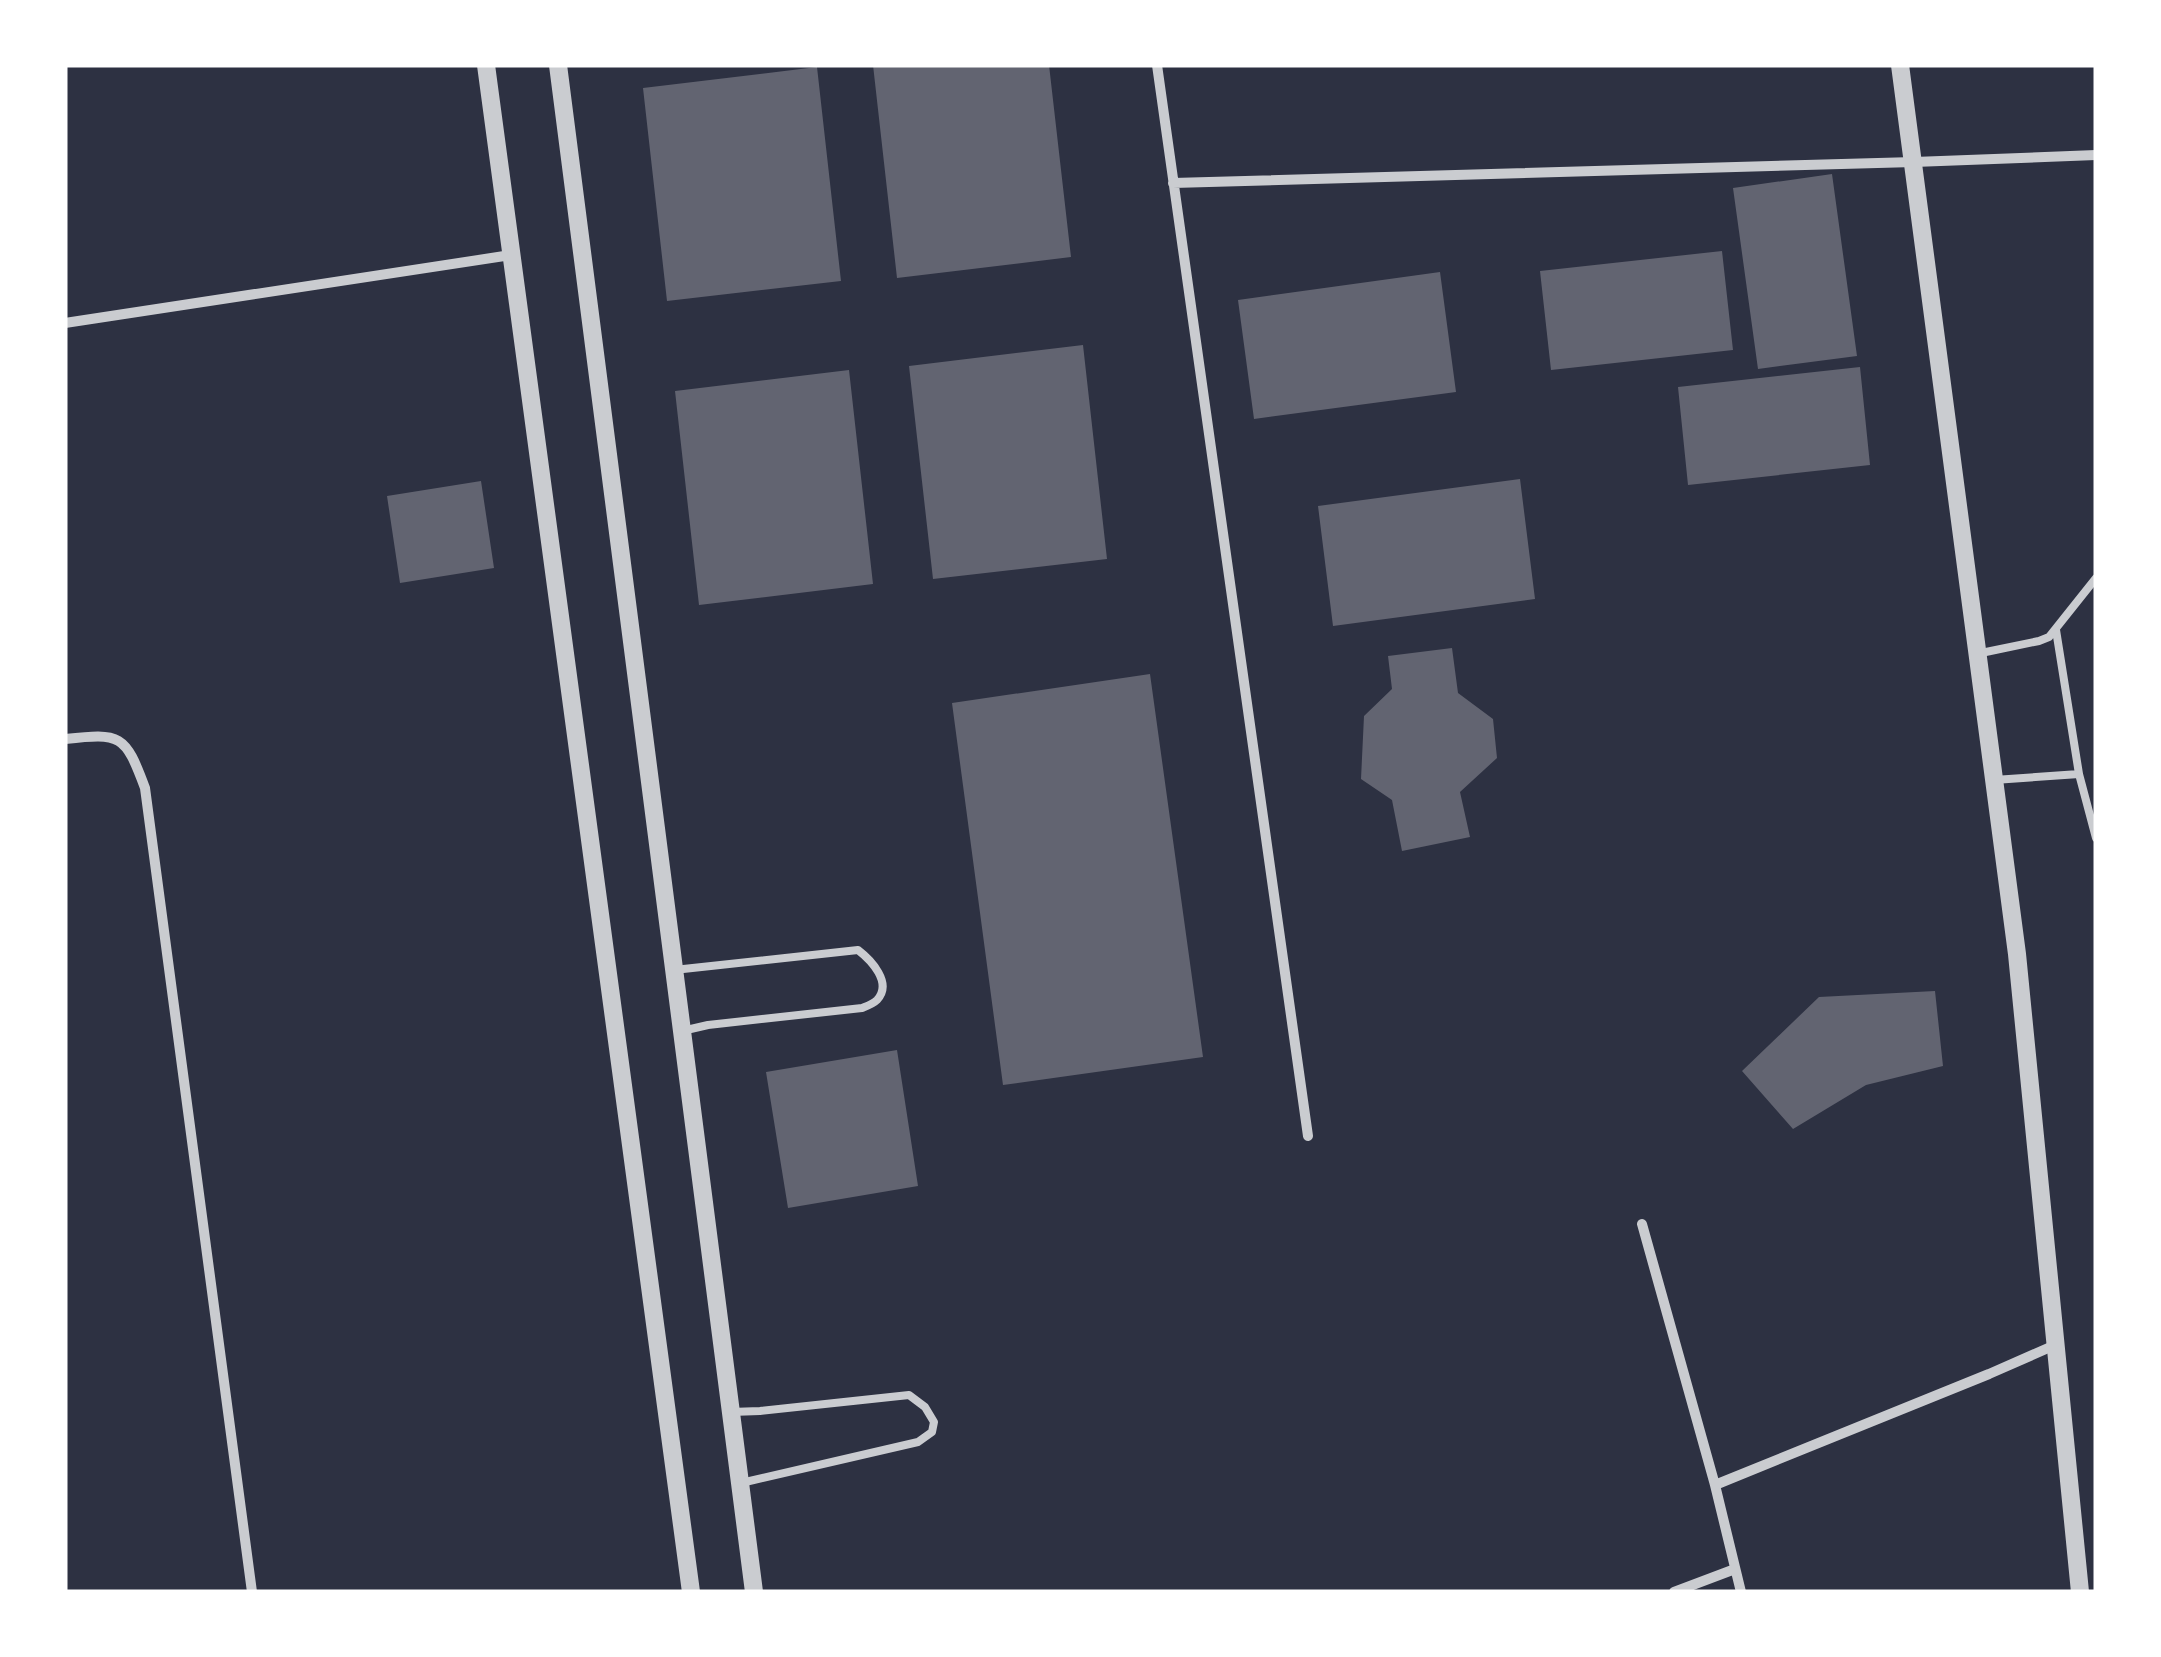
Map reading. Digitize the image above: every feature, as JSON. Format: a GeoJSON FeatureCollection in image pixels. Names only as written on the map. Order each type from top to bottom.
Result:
{"type":"FeatureCollection","features":[{"type":"Feature","properties":{"kind":"street"},"geometry":{"type":"LineString","coordinates":[[486,65],[691,1592]]}},
{"type":"Feature","properties":{"kind":"street"},"geometry":{"type":"LineString","coordinates":[[558,65],[754,1592]]}},
{"type":"Feature","properties":{"kind":"street"},"geometry":{"type":"LineString","coordinates":[[1157,65],[1308,1136]]}},
{"type":"Feature","properties":{"kind":"street"},"geometry":{"type":"LineString","coordinates":[[1900,65],[2016,954],[2080,1592]]}},
{"type":"Feature","properties":{"kind":"street"},"geometry":{"type":"LineString","coordinates":[[1173,183],[2096,155]]}},
{"type":"Feature","properties":{"kind":"street"},"geometry":{"type":"LineString","coordinates":[[65,323],[511,255]]}},
{"type":"Feature","properties":{"kind":"street"},"geometry":{"type":"LineString","coordinates":[[65,739],[102,735],[116,739],[132,755],[144,788],[252,1592]]}},
{"type":"Feature","properties":{"kind":"street"},"geometry":{"type":"LineString","coordinates":[[1642,1224],[1741,1592]]}},
{"type":"Feature","properties":{"kind":"street"},"geometry":{"type":"LineString","coordinates":[[1714,1485],[2056,1345]]}},
{"type":"Feature","properties":{"kind":"street"},"geometry":{"type":"LineString","coordinates":[[1674,1592],[1735,1569]]}},
{"type":"Feature","properties":{"kind":"lane"},"geometry":{"type":"LineString","coordinates":[[1978,653],[2049,637],[2096,578]]}},
{"type":"Feature","properties":{"kind":"lane"},"geometry":{"type":"LineString","coordinates":[[2056,630],[2080,774],[2096,838]]}},
{"type":"Feature","properties":{"kind":"lane"},"geometry":{"type":"LineString","coordinates":[[1994,780],[2080,774]]}},
{"type":"Feature","properties":{"kind":"lane"},"geometry":{"type":"LineString","coordinates":[[674,970],[858,950],[880,974],[882,989],[877,1000],[862,1008],[682,1030]]}},
{"type":"Feature","properties":{"kind":"lane"},"geometry":{"type":"LineString","coordinates":[[731,1412],[909,1395],[925,1407],[934,1422],[932,1432],[918,1442],[740,1483]]}},
{"type":"Feature","properties":{"kind":"building"},"geometry":{"type":"Polygon","coordinates":[[[873,65],[1049,65],[1071,257],[897,278],[873,65]]]}},
{"type":"Feature","properties":{"kind":"building"},"geometry":{"type":"Polygon","coordinates":[[[817,67],[841,281],[667,301],[643,88],[817,67]]]}},
{"type":"Feature","properties":{"kind":"building"},"geometry":{"type":"Polygon","coordinates":[[[1832,174],[1857,356],[1758,369],[1733,188],[1832,174]]]}},
{"type":"Feature","properties":{"kind":"building"},"geometry":{"type":"Polygon","coordinates":[[[1722,251],[1733,350],[1551,370],[1540,271],[1722,251]]]}},
{"type":"Feature","properties":{"kind":"building"},"geometry":{"type":"Polygon","coordinates":[[[1440,272],[1456,392],[1254,419],[1238,300],[1440,272]]]}},
{"type":"Feature","properties":{"kind":"building"},"geometry":{"type":"Polygon","coordinates":[[[1083,345],[1107,559],[933,579],[909,366],[1083,345]]]}},
{"type":"Feature","properties":{"kind":"building"},"geometry":{"type":"Polygon","coordinates":[[[1860,367],[1870,465],[1688,485],[1678,387],[1860,367]]]}},
{"type":"Feature","properties":{"kind":"building"},"geometry":{"type":"Polygon","coordinates":[[[849,370],[873,584],[699,605],[675,391],[849,370]]]}},
{"type":"Feature","properties":{"kind":"building"},"geometry":{"type":"Polygon","coordinates":[[[1520,479],[1535,599],[1333,626],[1318,506],[1520,479]]]}},
{"type":"Feature","properties":{"kind":"building"},"geometry":{"type":"Polygon","coordinates":[[[481,481],[494,568],[400,583],[387,496],[481,481]]]}},
{"type":"Feature","properties":{"kind":"building"},"geometry":{"type":"Polygon","coordinates":[[[1452,648],[1458,693],[1493,719],[1497,758],[1460,792],[1470,837],[1402,851],[1392,800],[1361,779],[1364,716],[1392,689],[1388,656],[1452,648]]]}},
{"type":"Feature","properties":{"kind":"building"},"geometry":{"type":"Polygon","coordinates":[[[1150,674],[1203,1057],[1003,1085],[952,703],[1150,674]]]}},
{"type":"Feature","properties":{"kind":"building"},"geometry":{"type":"Polygon","coordinates":[[[1935,991],[1943,1066],[1866,1085],[1793,1129],[1742,1071],[1819,997],[1935,991]]]}},
{"type":"Feature","properties":{"kind":"building"},"geometry":{"type":"Polygon","coordinates":[[[897,1050],[918,1186],[788,1208],[766,1072],[897,1050]]]}}]}
